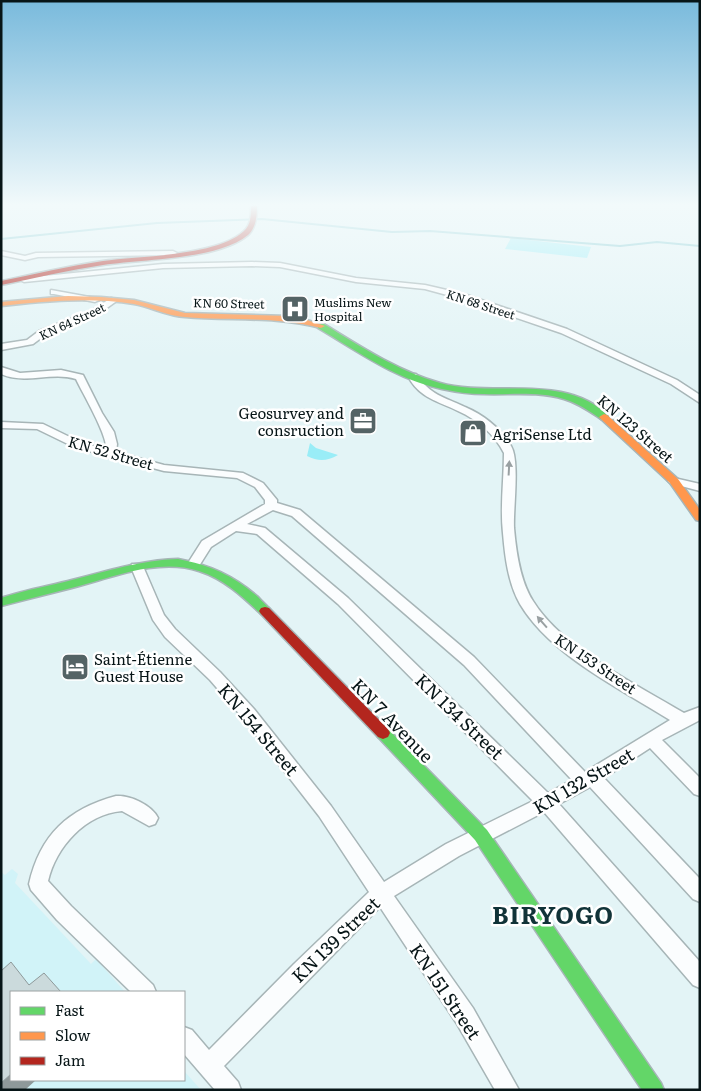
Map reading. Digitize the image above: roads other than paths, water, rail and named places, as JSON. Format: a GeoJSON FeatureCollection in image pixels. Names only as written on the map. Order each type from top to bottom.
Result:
{"type":"FeatureCollection","features":[{"type":"Feature","properties":{"kind":"main road"},"geometry":{"type":"LineString","coordinates":[[4,282],[150,257]]}},
{"type":"Feature","properties":{"kind":"main road","name":"KN 60 Street"},"geometry":{"type":"LineString","coordinates":[[1,304],[50,300],[114,300],[147,305],[183,315],[262,317],[313,323],[413,376],[460,391],[503,390]]}},
{"type":"Feature","properties":{"kind":"main road","name":"KN 123 Street"},"geometry":{"type":"LineString","coordinates":[[503,390],[542,389],[564,394],[602,414],[674,481],[687,504],[700,518]]}},
{"type":"Feature","properties":{"kind":"main road","name":"KN 7 Avenue"},"geometry":{"type":"LineString","coordinates":[[1,602],[137,567],[173,563],[194,563],[218,571],[231,578],[481,835],[654,1090]]}},
{"type":"Feature","properties":{"kind":"street","name":"KN 68 Street"},"geometry":{"type":"LineString","coordinates":[[4,282],[163,266],[252,264],[280,265],[383,284],[425,287],[461,296],[564,331],[674,382],[700,400]]}},
{"type":"Feature","properties":{"kind":"street"},"geometry":{"type":"LineString","coordinates":[[54,292],[95,300]]}},
{"type":"Feature","properties":{"kind":"street","name":"KN 64 Street"},"geometry":{"type":"LineString","coordinates":[[1,347],[30,342],[42,333],[94,313],[114,300]]}},
{"type":"Feature","properties":{"kind":"street"},"geometry":{"type":"LineString","coordinates":[[1,370],[19,376],[67,372],[80,377],[97,413],[109,432],[112,444],[110,454]]}},
{"type":"Feature","properties":{"kind":"street","name":"KN 153 Street"},"geometry":{"type":"LineString","coordinates":[[413,376],[415,383],[427,394],[481,420],[496,433],[506,446],[509,452],[507,516],[510,544],[526,601],[538,618],[550,632],[572,649],[682,720]]}},
{"type":"Feature","properties":{"kind":"street","name":"KN 52 Street"},"geometry":{"type":"LineString","coordinates":[[1,425],[39,426],[51,430],[64,440],[164,468],[239,475],[259,485],[271,500],[271,506]]}},
{"type":"Feature","properties":{"kind":"street"},"geometry":{"type":"LineString","coordinates":[[674,481],[700,488]]}},
{"type":"Feature","properties":{"kind":"street"},"geometry":{"type":"LineString","coordinates":[[194,563],[206,544],[271,506],[282,507],[296,513],[469,661],[523,720],[588,780],[700,893]]}},
{"type":"Feature","properties":{"kind":"street","name":"KN 134 Street"},"geometry":{"type":"LineString","coordinates":[[234,527],[251,528],[261,532],[289,553],[343,601],[548,803],[700,978]]}},
{"type":"Feature","properties":{"kind":"street","name":"KN 154 Street"},"geometry":{"type":"LineString","coordinates":[[137,567],[150,603],[170,634],[215,676],[248,713],[325,811],[380,895]]}},
{"type":"Feature","properties":{"kind":"street","name":"KN 132 Street"},"geometry":{"type":"LineString","coordinates":[[481,835],[548,803],[588,780],[682,720],[700,713]]}},
{"type":"Feature","properties":{"kind":"street"},"geometry":{"type":"LineString","coordinates":[[651,739],[700,789]]}},
{"type":"Feature","properties":{"kind":"street"},"geometry":{"type":"LineString","coordinates":[[145,991],[64,913],[38,884],[39,874],[67,829],[80,819],[119,803],[149,818]]}},
{"type":"Feature","properties":{"kind":"street","name":"KN 139 Street"},"geometry":{"type":"LineString","coordinates":[[208,1067],[281,990],[380,895],[423,867],[481,835]]}},
{"type":"Feature","properties":{"kind":"street","name":"KN 151 Street"},"geometry":{"type":"LineString","coordinates":[[380,895],[465,1016],[508,1090]]}},
{"type":"Feature","properties":{"kind":"street"},"geometry":{"type":"LineString","coordinates":[[185,1039],[230,1090]]}},
{"type":"Feature","properties":{"kind":"place","name":"Muslims New Hospital"},"geometry":{"type":"Point","coordinates":[295,309]}},
{"type":"Feature","properties":{"kind":"place","name":"Geosurvey and consruction"},"geometry":{"type":"Point","coordinates":[363,421]}},
{"type":"Feature","properties":{"kind":"place","name":"AgriSense Ltd"},"geometry":{"type":"Point","coordinates":[473,433]}},
{"type":"Feature","properties":{"kind":"place","name":"Saint-Étienne Guest House"},"geometry":{"type":"Point","coordinates":[75,667]}},
{"type":"Feature","properties":{"kind":"district","name":"BIRYOGO"},"geometry":{"type":"Point","coordinates":[553,913]}}]}
